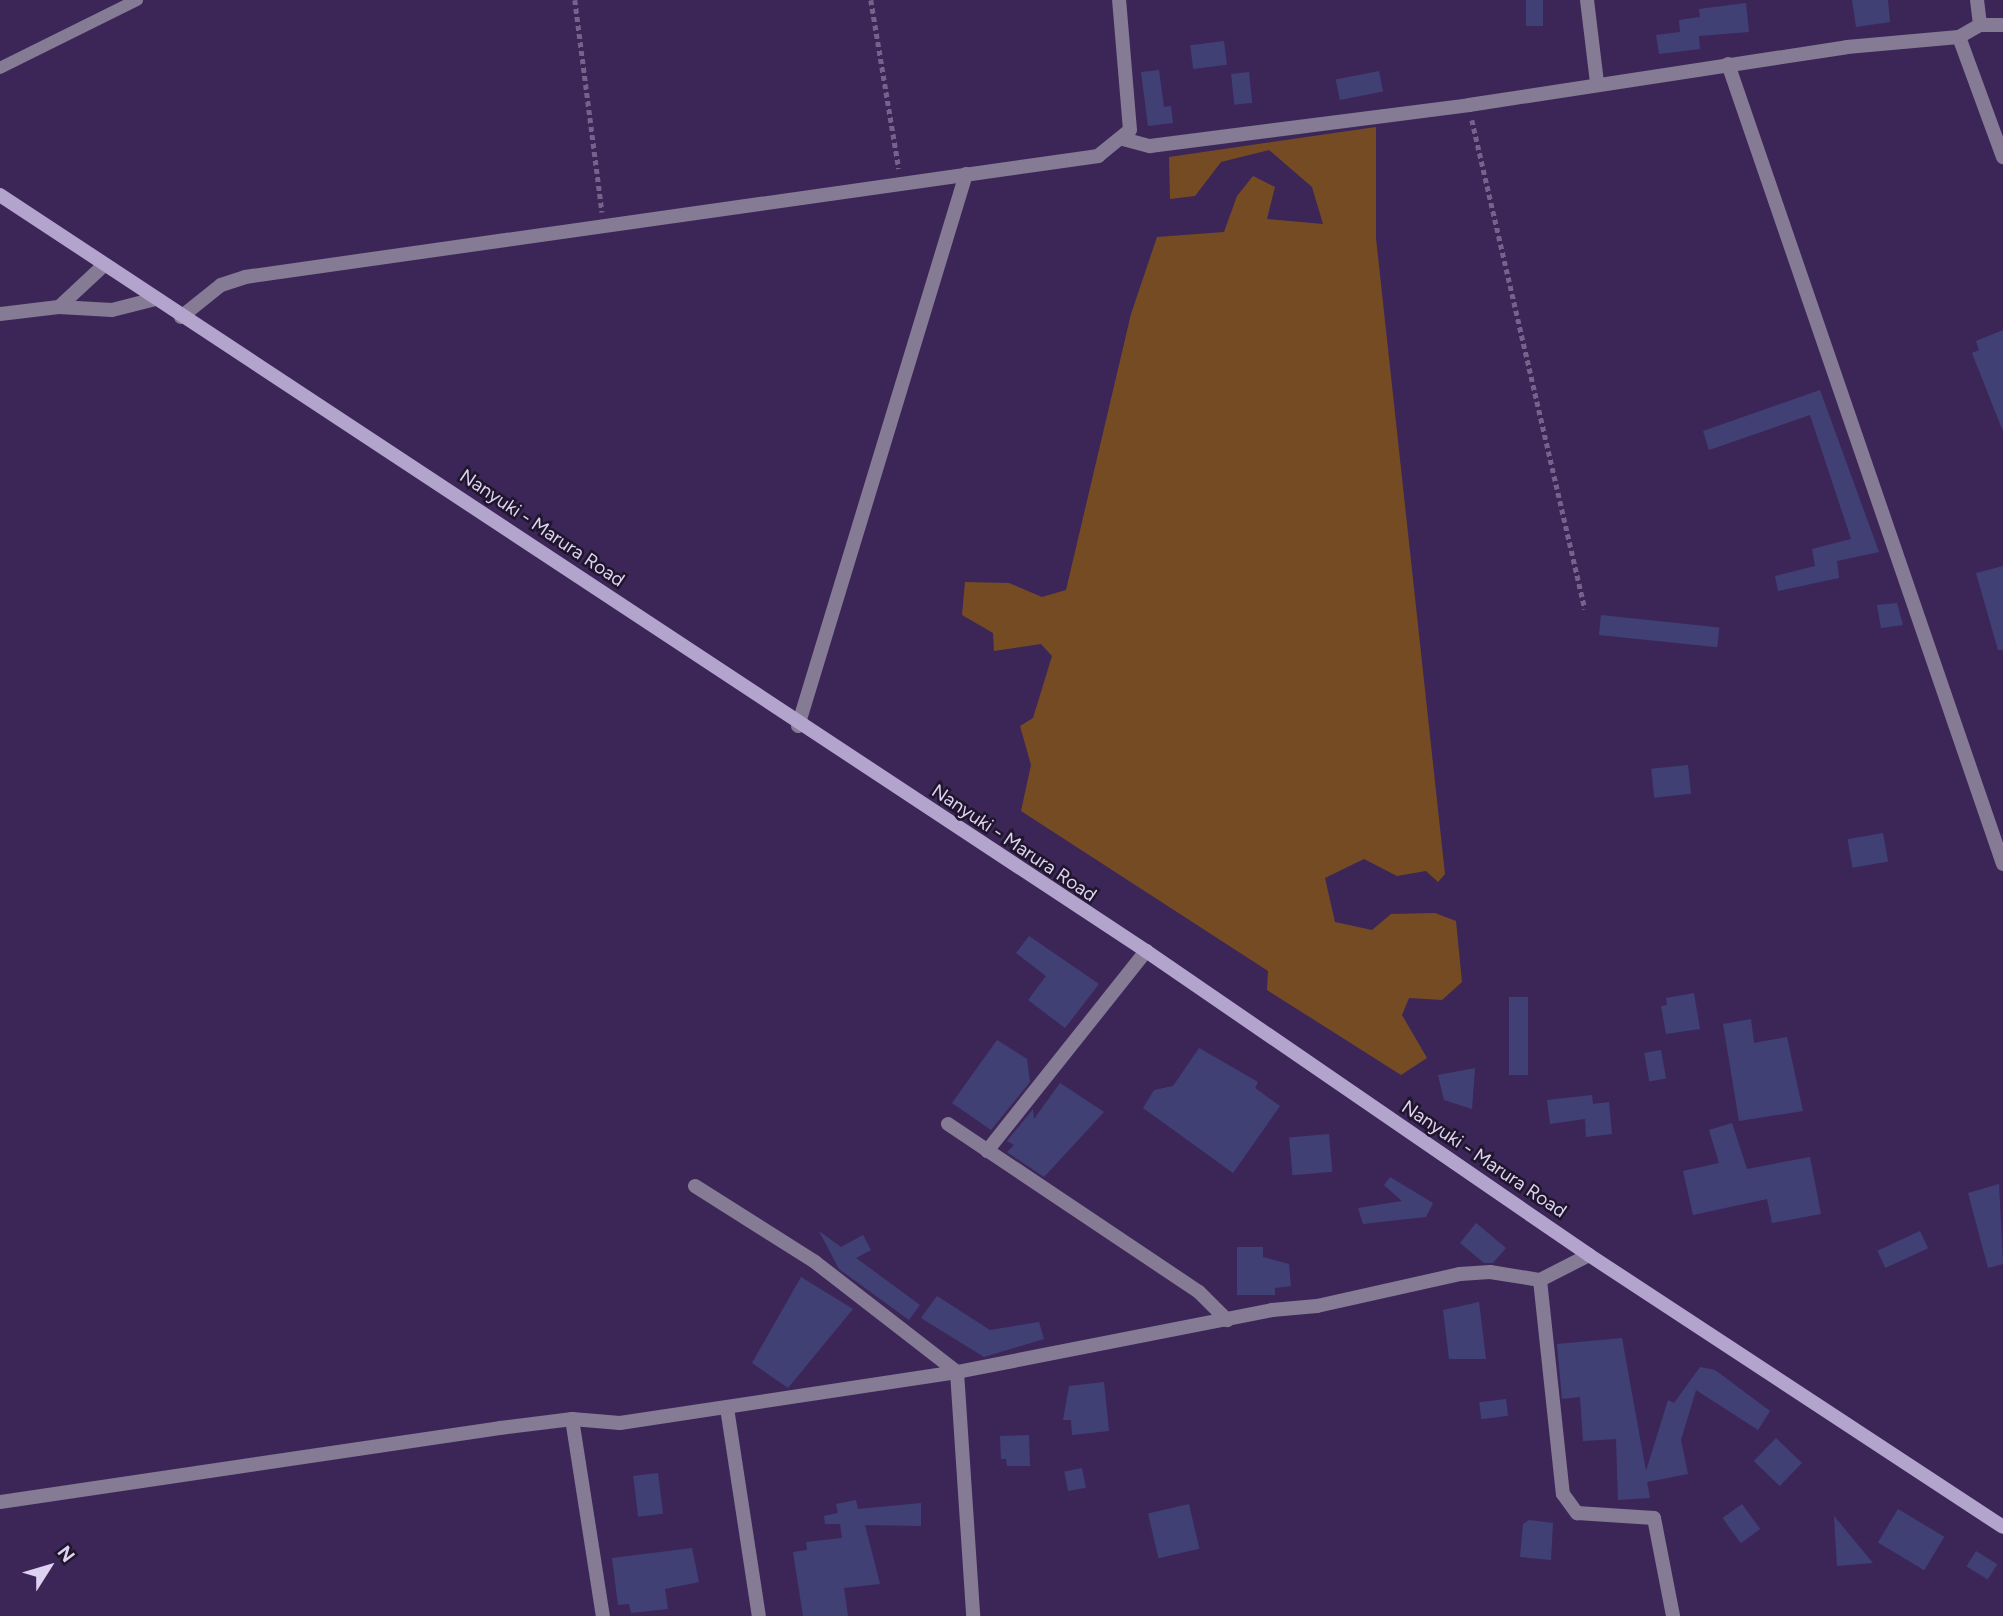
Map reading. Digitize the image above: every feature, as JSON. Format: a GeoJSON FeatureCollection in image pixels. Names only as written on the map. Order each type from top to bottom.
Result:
{"type":"FeatureCollection","features":[{"type":"Feature","properties":{"kind":"street"},"geometry":{"type":"LineString","coordinates":[[181,317],[221,285],[245,277],[604,223],[1098,156],[1123,139],[1131,114],[1119,0]]}},
{"type":"Feature","properties":{"kind":"street"},"geometry":{"type":"LineString","coordinates":[[1587,0],[1597,83]]}},
{"type":"Feature","properties":{"kind":"street"},"geometry":{"type":"LineString","coordinates":[[1977,0],[1980,25]]}},
{"type":"Feature","properties":{"kind":"street"},"geometry":{"type":"LineString","coordinates":[[1123,139],[1150,146],[1469,105],[1728,64],[1959,37],[1980,25],[2003,25]]}},
{"type":"Feature","properties":{"kind":"street"},"geometry":{"type":"LineString","coordinates":[[1959,37],[2003,157]]}},
{"type":"Feature","properties":{"kind":"street"},"geometry":{"type":"LineString","coordinates":[[1728,64],[2003,864]]}},
{"type":"Feature","properties":{"kind":"street"},"geometry":{"type":"LineString","coordinates":[[798,726],[966,174]]}},
{"type":"Feature","properties":{"kind":"street","name":"Nanyuki - Marura Road"},"geometry":{"type":"LineString","coordinates":[[0,195],[181,317],[511,530],[798,726],[1146,951],[1589,1255],[2003,1527]]}},
{"type":"Feature","properties":{"kind":"street"},"geometry":{"type":"LineString","coordinates":[[59,307],[103,265]]}},
{"type":"Feature","properties":{"kind":"street"},"geometry":{"type":"LineString","coordinates":[[0,314],[59,307],[112,310],[155,299]]}},
{"type":"Feature","properties":{"kind":"street"},"geometry":{"type":"LineString","coordinates":[[988,1152],[1146,951]]}},
{"type":"Feature","properties":{"kind":"street"},"geometry":{"type":"LineString","coordinates":[[948,1124],[1199,1292],[1227,1320]]}},
{"type":"Feature","properties":{"kind":"street"},"geometry":{"type":"LineString","coordinates":[[695,1186],[815,1262],[957,1372],[973,1616]]}},
{"type":"Feature","properties":{"kind":"street"},"geometry":{"type":"LineString","coordinates":[[0,1502],[572,1419],[620,1423],[727,1408],[957,1372],[1460,1274],[1490,1272],[1540,1280],[1589,1255]]}},
{"type":"Feature","properties":{"kind":"street"},"geometry":{"type":"LineString","coordinates":[[1540,1280],[1563,1494],[1577,1513],[1654,1518],[1673,1616]]}},
{"type":"Feature","properties":{"kind":"street"},"geometry":{"type":"LineString","coordinates":[[727,1408],[759,1616]]}},
{"type":"Feature","properties":{"kind":"street"},"geometry":{"type":"LineString","coordinates":[[572,1419],[603,1616]]}},
{"type":"Feature","properties":{"kind":"lane"},"geometry":{"type":"LineString","coordinates":[[0,68],[137,0]]}},
{"type":"Feature","properties":{"kind":"path"},"geometry":{"type":"LineString","coordinates":[[575,0],[604,223]]}},
{"type":"Feature","properties":{"kind":"path"},"geometry":{"type":"LineString","coordinates":[[871,0],[901,181]]}},
{"type":"Feature","properties":{"kind":"path"},"geometry":{"type":"LineString","coordinates":[[1469,105],[1585,610]]}},
{"type":"Feature","properties":{"kind":"shaded area"},"geometry":{"type":"Polygon","coordinates":[[[1376,127],[1376,238],[1445,874],[1438,882],[1426,871],[1397,876],[1364,859],[1325,878],[1335,922],[1372,930],[1391,914],[1435,913],[1456,921],[1462,982],[1442,1000],[1409,998],[1402,1015],[1427,1058],[1401,1075],[1267,990],[1268,971],[1021,811],[1031,765],[1020,726],[1033,718],[1052,656],[1041,644],[994,651],[993,633],[962,615],[965,582],[1009,583],[1042,597],[1066,590],[1131,314],[1157,237],[1224,232],[1237,196],[1253,176],[1275,187],[1267,219],[1323,224],[1312,187],[1269,150],[1221,162],[1195,196],[1170,199],[1169,157],[1376,127]]]}},
{"type":"Feature","properties":{"kind":"building"},"geometry":{"type":"Polygon","coordinates":[[[1526,0],[1543,0],[1543,26],[1526,26],[1526,0]]]}},
{"type":"Feature","properties":{"kind":"building"},"geometry":{"type":"Polygon","coordinates":[[[1852,0],[1888,0],[1890,22],[1856,27],[1852,0]]]}},
{"type":"Feature","properties":{"kind":"building"},"geometry":{"type":"Polygon","coordinates":[[[1746,3],[1749,32],[1699,36],[1700,49],[1659,54],[1656,35],[1680,32],[1679,20],[1700,17],[1699,9],[1746,3]]]}},
{"type":"Feature","properties":{"kind":"building"},"geometry":{"type":"Polygon","coordinates":[[[1224,41],[1227,65],[1193,69],[1190,45],[1224,41]]]}},
{"type":"Feature","properties":{"kind":"building"},"geometry":{"type":"Polygon","coordinates":[[[1159,70],[1164,107],[1171,106],[1173,123],[1148,126],[1141,72],[1159,70]]]}},
{"type":"Feature","properties":{"kind":"building"},"geometry":{"type":"Polygon","coordinates":[[[1379,71],[1383,92],[1340,100],[1336,79],[1379,71]]]}},
{"type":"Feature","properties":{"kind":"building"},"geometry":{"type":"Polygon","coordinates":[[[1249,72],[1252,103],[1234,105],[1231,74],[1249,72]]]}},
{"type":"Feature","properties":{"kind":"building"},"geometry":{"type":"Polygon","coordinates":[[[2003,330],[2002,429],[1972,353],[1979,350],[1976,341],[2003,330]]]}},
{"type":"Feature","properties":{"kind":"building"},"geometry":{"type":"Polygon","coordinates":[[[1820,390],[1879,552],[1837,561],[1839,578],[1778,591],[1775,576],[1815,566],[1812,549],[1851,539],[1810,415],[1709,450],[1703,431],[1820,390]]]}},
{"type":"Feature","properties":{"kind":"building"},"geometry":{"type":"Polygon","coordinates":[[[2003,566],[2003,650],[1998,650],[1976,573],[2003,566]]]}},
{"type":"Feature","properties":{"kind":"building"},"geometry":{"type":"Polygon","coordinates":[[[1897,603],[1903,625],[1881,628],[1877,605],[1897,603]]]}},
{"type":"Feature","properties":{"kind":"building"},"geometry":{"type":"Polygon","coordinates":[[[1601,615],[1719,627],[1717,647],[1599,635],[1601,615]]]}},
{"type":"Feature","properties":{"kind":"building"},"geometry":{"type":"Polygon","coordinates":[[[1688,765],[1691,794],[1654,798],[1651,769],[1688,765]]]}},
{"type":"Feature","properties":{"kind":"building"},"geometry":{"type":"Polygon","coordinates":[[[1883,833],[1888,862],[1853,868],[1848,839],[1883,833]]]}},
{"type":"Feature","properties":{"kind":"building"},"geometry":{"type":"Polygon","coordinates":[[[1029,936],[1099,984],[1065,1028],[1028,1000],[1046,976],[1016,953],[1029,936]]]}},
{"type":"Feature","properties":{"kind":"building"},"geometry":{"type":"Polygon","coordinates":[[[1694,993],[1700,1029],[1666,1034],[1661,1006],[1667,1005],[1666,998],[1694,993]]]}},
{"type":"Feature","properties":{"kind":"building"},"geometry":{"type":"Polygon","coordinates":[[[1509,997],[1528,997],[1528,1075],[1509,1075],[1509,997]]]}},
{"type":"Feature","properties":{"kind":"building"},"geometry":{"type":"Polygon","coordinates":[[[1751,1019],[1754,1043],[1787,1037],[1803,1111],[1739,1121],[1723,1024],[1751,1019]]]}},
{"type":"Feature","properties":{"kind":"building"},"geometry":{"type":"Polygon","coordinates":[[[997,1040],[1027,1059],[1030,1082],[991,1130],[952,1103],[997,1040]]]}},
{"type":"Feature","properties":{"kind":"building"},"geometry":{"type":"Polygon","coordinates":[[[1199,1048],[1258,1082],[1255,1088],[1280,1106],[1233,1173],[1143,1108],[1154,1090],[1173,1086],[1199,1048]]]}},
{"type":"Feature","properties":{"kind":"building"},"geometry":{"type":"Polygon","coordinates":[[[1661,1050],[1666,1079],[1649,1082],[1644,1053],[1661,1050]]]}},
{"type":"Feature","properties":{"kind":"building"},"geometry":{"type":"Polygon","coordinates":[[[1475,1068],[1472,1109],[1444,1100],[1438,1075],[1475,1068]]]}},
{"type":"Feature","properties":{"kind":"building"},"geometry":{"type":"Polygon","coordinates":[[[1060,1083],[1104,1112],[1044,1177],[1007,1152],[1014,1145],[1007,1141],[1033,1109],[1034,1119],[1060,1083]]]}},
{"type":"Feature","properties":{"kind":"building"},"geometry":{"type":"Polygon","coordinates":[[[1592,1095],[1593,1104],[1609,1102],[1612,1134],[1586,1137],[1585,1119],[1550,1124],[1547,1100],[1592,1095]]]}},
{"type":"Feature","properties":{"kind":"building"},"geometry":{"type":"Polygon","coordinates":[[[1732,1123],[1747,1169],[1810,1157],[1821,1214],[1772,1223],[1767,1199],[1693,1215],[1683,1171],[1719,1163],[1709,1130],[1732,1123]]]}},
{"type":"Feature","properties":{"kind":"building"},"geometry":{"type":"Polygon","coordinates":[[[1329,1134],[1332,1172],[1292,1175],[1289,1137],[1329,1134]]]}},
{"type":"Feature","properties":{"kind":"building"},"geometry":{"type":"Polygon","coordinates":[[[1390,1177],[1433,1203],[1426,1217],[1363,1224],[1358,1208],[1402,1201],[1384,1185],[1390,1177]]]}},
{"type":"Feature","properties":{"kind":"building"},"geometry":{"type":"Polygon","coordinates":[[[1999,1184],[2003,1264],[1988,1268],[1968,1193],[1999,1184]]]}},
{"type":"Feature","properties":{"kind":"building"},"geometry":{"type":"Polygon","coordinates":[[[1476,1223],[1506,1248],[1493,1263],[1484,1263],[1460,1243],[1476,1223]]]}},
{"type":"Feature","properties":{"kind":"building"},"geometry":{"type":"Polygon","coordinates":[[[819,1231],[841,1247],[863,1235],[871,1250],[856,1258],[920,1305],[909,1320],[839,1269],[819,1231]]]}},
{"type":"Feature","properties":{"kind":"building"},"geometry":{"type":"Polygon","coordinates":[[[1920,1231],[1928,1248],[1885,1268],[1877,1251],[1920,1231]]]}},
{"type":"Feature","properties":{"kind":"building"},"geometry":{"type":"Polygon","coordinates":[[[1237,1247],[1263,1247],[1263,1257],[1289,1264],[1291,1286],[1275,1288],[1275,1295],[1237,1295],[1237,1247]]]}},
{"type":"Feature","properties":{"kind":"building"},"geometry":{"type":"Polygon","coordinates":[[[801,1277],[853,1309],[788,1388],[752,1363],[801,1277]]]}},
{"type":"Feature","properties":{"kind":"building"},"geometry":{"type":"Polygon","coordinates":[[[937,1296],[990,1330],[1039,1322],[1044,1339],[984,1357],[921,1318],[937,1296]]]}},
{"type":"Feature","properties":{"kind":"building"},"geometry":{"type":"Polygon","coordinates":[[[1479,1302],[1486,1359],[1449,1359],[1443,1310],[1479,1302]]]}},
{"type":"Feature","properties":{"kind":"building"},"geometry":{"type":"Polygon","coordinates":[[[1622,1338],[1646,1471],[1668,1400],[1674,1403],[1700,1367],[1715,1370],[1770,1411],[1758,1430],[1696,1390],[1681,1440],[1688,1474],[1647,1482],[1650,1498],[1618,1500],[1616,1439],[1583,1441],[1580,1397],[1562,1399],[1557,1344],[1622,1338]]]}},
{"type":"Feature","properties":{"kind":"building"},"geometry":{"type":"Polygon","coordinates":[[[1104,1382],[1109,1431],[1072,1435],[1071,1420],[1063,1420],[1069,1386],[1104,1382]]]}},
{"type":"Feature","properties":{"kind":"building"},"geometry":{"type":"Polygon","coordinates":[[[1506,1399],[1508,1416],[1481,1419],[1479,1402],[1506,1399]]]}},
{"type":"Feature","properties":{"kind":"building"},"geometry":{"type":"Polygon","coordinates":[[[1029,1435],[1030,1466],[1007,1466],[1006,1459],[1001,1459],[1000,1436],[1029,1435]]]}},
{"type":"Feature","properties":{"kind":"building"},"geometry":{"type":"Polygon","coordinates":[[[1776,1438],[1802,1463],[1780,1486],[1754,1461],[1776,1438]]]}},
{"type":"Feature","properties":{"kind":"building"},"geometry":{"type":"Polygon","coordinates":[[[1082,1468],[1086,1488],[1068,1491],[1064,1471],[1082,1468]]]}},
{"type":"Feature","properties":{"kind":"building"},"geometry":{"type":"Polygon","coordinates":[[[658,1473],[663,1514],[638,1517],[633,1476],[658,1473]]]}},
{"type":"Feature","properties":{"kind":"building"},"geometry":{"type":"Polygon","coordinates":[[[856,1500],[858,1509],[921,1503],[921,1526],[865,1525],[880,1584],[844,1588],[848,1616],[803,1616],[793,1552],[807,1550],[806,1542],[842,1538],[840,1524],[825,1524],[824,1516],[838,1513],[836,1504],[856,1500]]]}},
{"type":"Feature","properties":{"kind":"building"},"geometry":{"type":"Polygon","coordinates":[[[1189,1504],[1199,1549],[1158,1558],[1148,1513],[1189,1504]]]}},
{"type":"Feature","properties":{"kind":"building"},"geometry":{"type":"Polygon","coordinates":[[[1742,1504],[1760,1529],[1741,1543],[1723,1518],[1742,1504]]]}},
{"type":"Feature","properties":{"kind":"building"},"geometry":{"type":"Polygon","coordinates":[[[1898,1509],[1944,1537],[1924,1570],[1878,1542],[1898,1509]]]}},
{"type":"Feature","properties":{"kind":"building"},"geometry":{"type":"Polygon","coordinates":[[[1834,1516],[1873,1563],[1837,1566],[1834,1516]]]}},
{"type":"Feature","properties":{"kind":"building"},"geometry":{"type":"Polygon","coordinates":[[[1529,1520],[1553,1523],[1551,1560],[1520,1557],[1523,1524],[1529,1520]]]}},
{"type":"Feature","properties":{"kind":"building"},"geometry":{"type":"Polygon","coordinates":[[[692,1548],[699,1582],[665,1589],[668,1609],[631,1613],[629,1604],[618,1605],[612,1558],[692,1548]]]}},
{"type":"Feature","properties":{"kind":"building"},"geometry":{"type":"Polygon","coordinates":[[[1976,1551],[1997,1564],[1988,1580],[1966,1566],[1976,1551]]]}}]}
